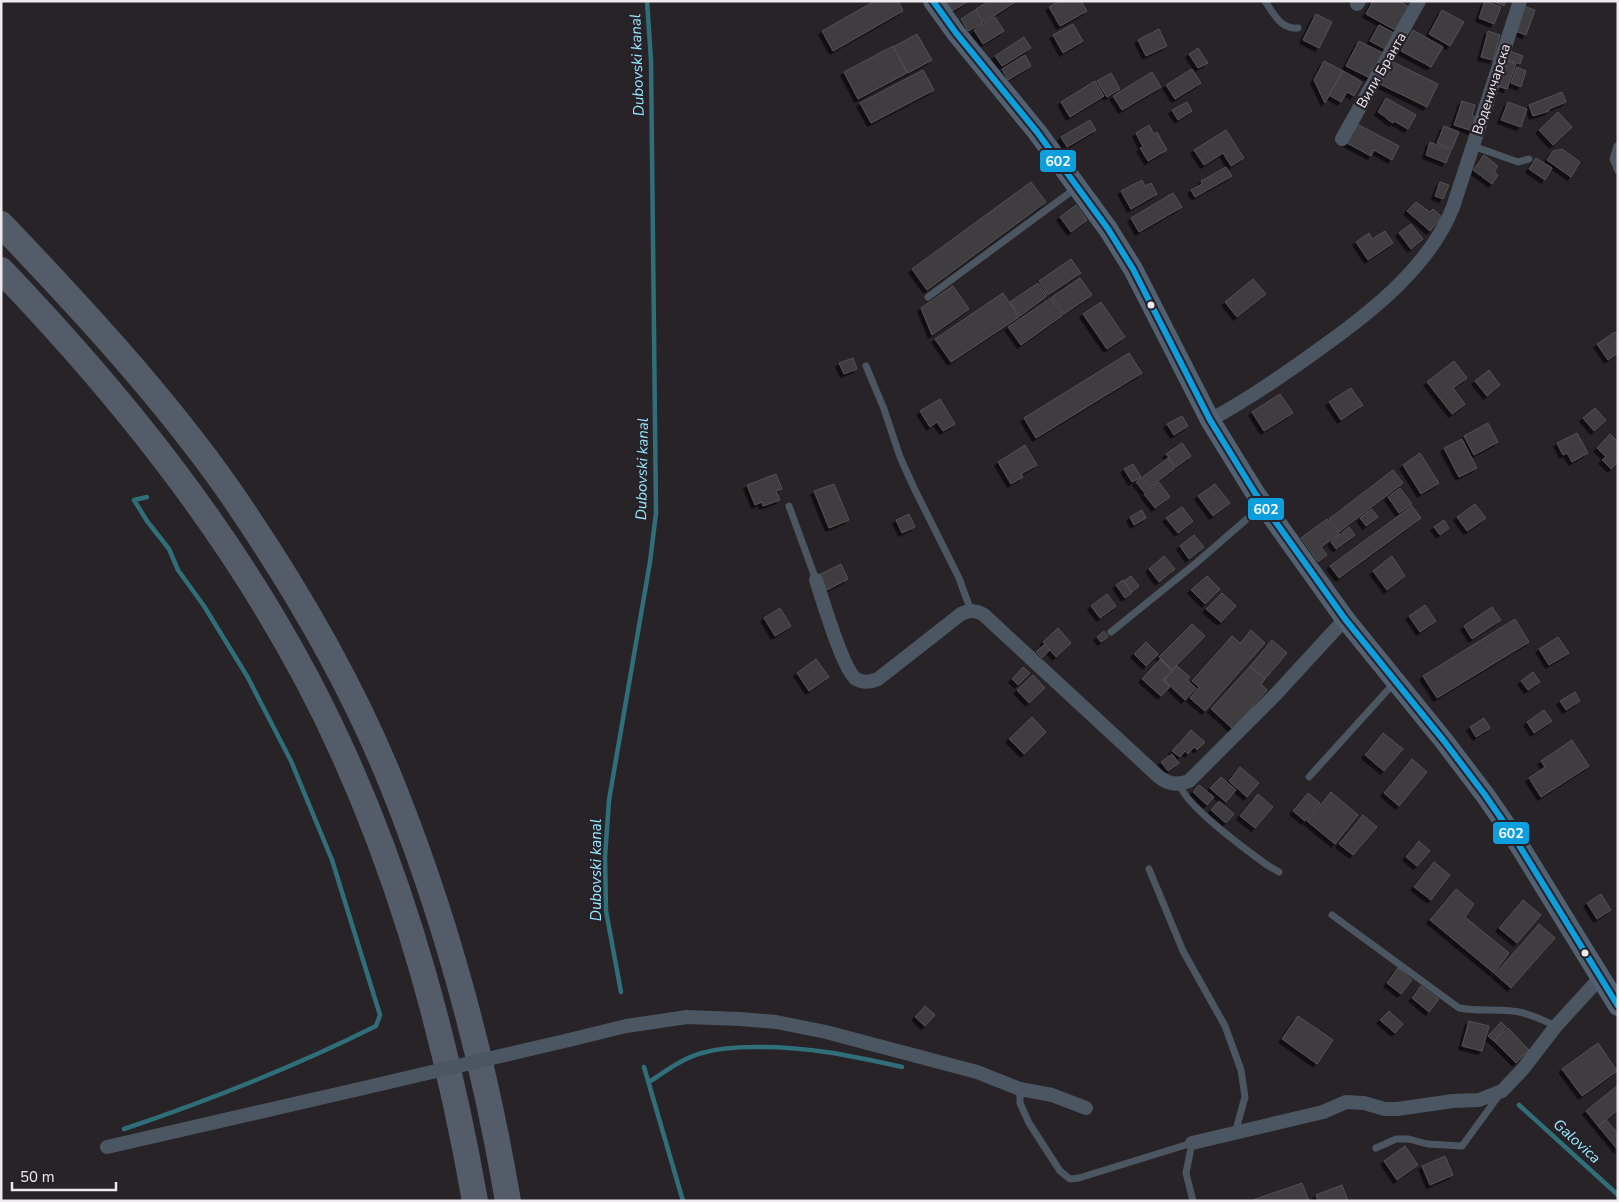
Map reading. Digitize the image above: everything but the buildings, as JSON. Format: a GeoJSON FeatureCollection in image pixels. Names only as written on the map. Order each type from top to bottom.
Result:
{"type":"FeatureCollection","features":[{"type":"Feature","properties":{"kind":"highway"},"geometry":{"type":"LineString","coordinates":[[1,224],[54,279],[113,346],[188,437],[266,547],[295,593],[336,666],[394,787],[442,924],[478,1054],[508,1201]]}},
{"type":"Feature","properties":{"kind":"highway"},"geometry":{"type":"LineString","coordinates":[[1,270],[103,382],[174,470],[239,564],[267,608],[307,679],[335,734],[363,799],[410,927],[447,1064],[475,1201]]}},
{"type":"Feature","properties":{"kind":"street"},"geometry":{"type":"LineString","coordinates":[[933,1],[956,33],[1037,132],[1108,229],[1133,270],[1210,420],[1263,505],[1345,619],[1444,741],[1490,802],[1514,837],[1618,1006]]}},
{"type":"Feature","properties":{"kind":"street","name":"Вили Бранта"},"geometry":{"type":"LineString","coordinates":[[1342,139],[1419,1]]}},
{"type":"Feature","properties":{"kind":"street","name":"Воденичарска"},"geometry":{"type":"LineString","coordinates":[[1210,420],[1246,400],[1347,330],[1390,292],[1427,252],[1442,230],[1453,206],[1520,1]]}},
{"type":"Feature","properties":{"kind":"street"},"geometry":{"type":"LineString","coordinates":[[816,580],[850,674],[862,681],[868,682],[878,679],[961,614],[977,611],[984,615],[1162,779],[1166,782],[1180,784],[1189,780],[1276,694],[1345,619]]}},
{"type":"Feature","properties":{"kind":"street"},"geometry":{"type":"LineString","coordinates":[[1192,1143],[1323,1112],[1346,1102],[1364,1103],[1385,1109],[1396,1109],[1453,1100],[1479,1100],[1502,1091],[1523,1069],[1556,1026],[1600,978]]}},
{"type":"Feature","properties":{"kind":"street"},"geometry":{"type":"LineString","coordinates":[[107,1147],[626,1026],[687,1018],[740,1018],[776,1022],[826,1032],[977,1072],[1020,1090],[1052,1095],[1086,1108]]}},
{"type":"Feature","properties":{"kind":"lane"},"geometry":{"type":"LineString","coordinates":[[1265,1],[1285,27],[1298,28]]}},
{"type":"Feature","properties":{"kind":"lane"},"geometry":{"type":"LineString","coordinates":[[1473,146],[1518,162],[1529,159]]}},
{"type":"Feature","properties":{"kind":"lane"},"geometry":{"type":"LineString","coordinates":[[1617,146],[1613,160],[1618,171]]}},
{"type":"Feature","properties":{"kind":"lane"},"geometry":{"type":"LineString","coordinates":[[928,297],[1078,186]]}},
{"type":"Feature","properties":{"kind":"lane"},"geometry":{"type":"LineString","coordinates":[[866,366],[884,409],[900,457],[959,578],[971,611]]}},
{"type":"Feature","properties":{"kind":"lane"},"geometry":{"type":"LineString","coordinates":[[1111,632],[1195,564],[1263,505]]}},
{"type":"Feature","properties":{"kind":"lane"},"geometry":{"type":"LineString","coordinates":[[789,506],[816,580]]}},
{"type":"Feature","properties":{"kind":"lane"},"geometry":{"type":"LineString","coordinates":[[1309,777],[1395,682]]}},
{"type":"Feature","properties":{"kind":"lane"},"geometry":{"type":"LineString","coordinates":[[1180,784],[1183,793],[1197,809],[1278,872]]}},
{"type":"Feature","properties":{"kind":"lane"},"geometry":{"type":"LineString","coordinates":[[1149,869],[1183,950],[1225,1026],[1241,1070],[1245,1097],[1236,1132]]}},
{"type":"Feature","properties":{"kind":"lane"},"geometry":{"type":"LineString","coordinates":[[1332,915],[1459,1008],[1519,1012],[1556,1026]]}},
{"type":"Feature","properties":{"kind":"lane"},"geometry":{"type":"LineString","coordinates":[[1020,1090],[1020,1103],[1028,1123],[1060,1171],[1070,1179],[1079,1178],[1192,1143],[1186,1173],[1193,1201]]}},
{"type":"Feature","properties":{"kind":"lane"},"geometry":{"type":"LineString","coordinates":[[1376,1148],[1396,1139],[1409,1139],[1427,1144],[1462,1146],[1502,1091]]}},
{"type":"Feature","properties":{"kind":"waterway","name":"Dubovski kanal"},"geometry":{"type":"LineString","coordinates":[[621,992],[606,911],[605,857],[609,800],[650,562],[656,513],[651,60],[647,1]]}},
{"type":"Feature","properties":{"kind":"waterway"},"geometry":{"type":"LineString","coordinates":[[124,1129],[283,1069],[376,1026],[380,1015],[332,860],[291,761],[247,676],[204,606],[178,570],[169,549],[147,521],[134,500],[147,497]]}},
{"type":"Feature","properties":{"kind":"waterway"},"geometry":{"type":"LineString","coordinates":[[649,1082],[695,1055],[735,1048],[774,1047],[811,1050],[902,1067]]}},
{"type":"Feature","properties":{"kind":"waterway","name":"Dubovski kanal"},"geometry":{"type":"LineString","coordinates":[[644,1067],[683,1201]]}},
{"type":"Feature","properties":{"kind":"waterway","name":"Galovica"},"geometry":{"type":"LineString","coordinates":[[1519,1105],[1618,1195]]}},
{"type":"Feature","properties":{"kind":"transit line","name":"602"},"geometry":{"type":"LineString","coordinates":[[933,1],[956,33],[1037,132],[1108,229],[1133,269],[1210,420],[1255,493],[1345,619],[1444,741],[1485,795],[1514,837],[1618,1006]]}}]}
